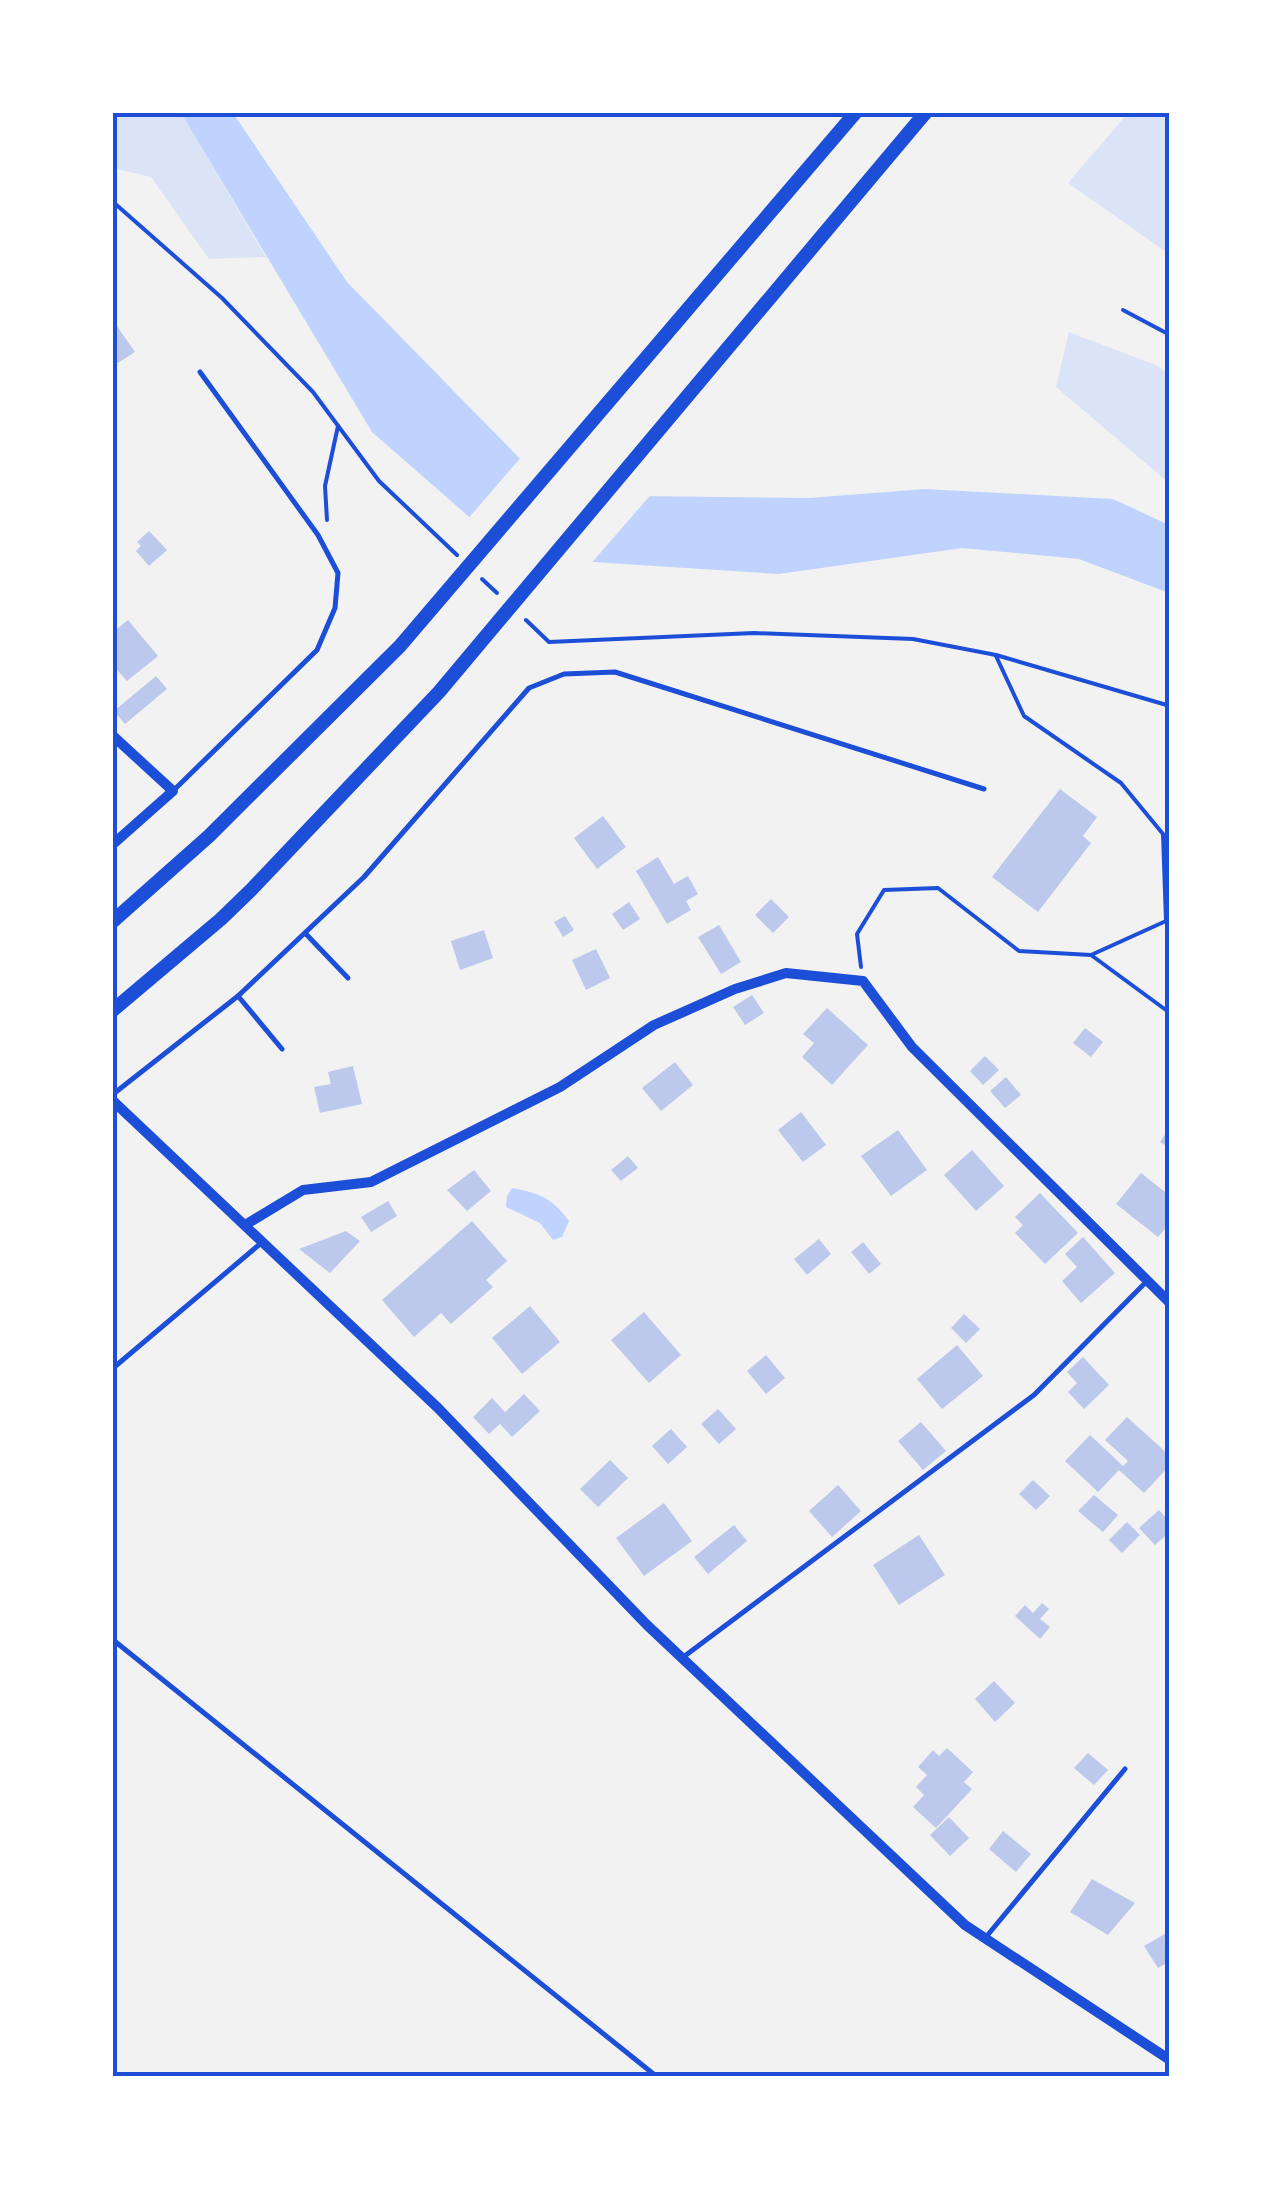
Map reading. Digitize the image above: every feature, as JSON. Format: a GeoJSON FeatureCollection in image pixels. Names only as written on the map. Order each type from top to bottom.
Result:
{"type":"FeatureCollection","features":[{"type":"Feature","properties":{"kind":"main road"},"geometry":{"type":"LineString","coordinates":[[112,922],[209,836],[400,646],[856,112]]}},
{"type":"Feature","properties":{"kind":"main road"},"geometry":{"type":"LineString","coordinates":[[112,1012],[252,890],[440,692],[926,112]]}},
{"type":"Feature","properties":{"kind":"street"},"geometry":{"type":"LineString","coordinates":[[112,734],[172,792],[112,846]]}},
{"type":"Feature","properties":{"kind":"street"},"geometry":{"type":"LineString","coordinates":[[245,1225],[303,1190],[371,1182],[560,1087],[654,1025],[735,989],[786,974],[863,982],[912,1047],[1170,1303]]}},
{"type":"Feature","properties":{"kind":"street"},"geometry":{"type":"LineString","coordinates":[[112,1098],[438,1408],[682,1658],[965,1924],[1169,2059]]}},
{"type":"Feature","properties":{"kind":"lane"},"geometry":{"type":"LineString","coordinates":[[172,792],[317,650],[336,608],[338,574],[318,535],[200,372]]}},
{"type":"Feature","properties":{"kind":"lane"},"geometry":{"type":"LineString","coordinates":[[112,1098],[238,996],[364,877],[528,688],[564,674],[615,672],[984,789]]}},
{"type":"Feature","properties":{"kind":"lane"},"geometry":{"type":"LineString","coordinates":[[304,933],[348,978]]}},
{"type":"Feature","properties":{"kind":"lane"},"geometry":{"type":"LineString","coordinates":[[238,996],[282,1049]]}},
{"type":"Feature","properties":{"kind":"lane"},"geometry":{"type":"LineString","coordinates":[[112,1369],[262,1242]]}},
{"type":"Feature","properties":{"kind":"lane"},"geometry":{"type":"LineString","coordinates":[[682,1658],[1034,1395],[1147,1281]]}},
{"type":"Feature","properties":{"kind":"lane"},"geometry":{"type":"LineString","coordinates":[[112,1639],[656,2076]]}},
{"type":"Feature","properties":{"kind":"lane"},"geometry":{"type":"LineString","coordinates":[[985,1938],[1125,1770]]}},
{"type":"Feature","properties":{"kind":"path"},"geometry":{"type":"LineString","coordinates":[[112,202],[222,298],[314,392],[379,481],[464,561]]}},
{"type":"Feature","properties":{"kind":"path"},"geometry":{"type":"LineString","coordinates":[[1123,310],[1170,335]]}},
{"type":"Feature","properties":{"kind":"path"},"geometry":{"type":"LineString","coordinates":[[327,520],[325,486],[338,426]]}},
{"type":"Feature","properties":{"kind":"path"},"geometry":{"type":"LineString","coordinates":[[478,575],[506,602]]}},
{"type":"Feature","properties":{"kind":"path"},"geometry":{"type":"LineString","coordinates":[[520,615],[549,642],[754,633],[913,640],[996,655],[1170,706]]}},
{"type":"Feature","properties":{"kind":"path"},"geometry":{"type":"LineString","coordinates":[[863,982],[857,934],[884,890],[938,888],[1019,951],[1090,955],[1166,921],[1163,834],[1121,784],[1024,716],[996,655]]}},
{"type":"Feature","properties":{"kind":"path"},"geometry":{"type":"LineString","coordinates":[[1090,955],[1170,1013]]}},
{"type":"Feature","properties":{"kind":"shaded area"},"geometry":{"type":"Polygon","coordinates":[[[113,113],[181,113],[266,257],[209,259],[151,177],[113,168],[113,113]]]}},
{"type":"Feature","properties":{"kind":"shaded area"},"geometry":{"type":"Polygon","coordinates":[[[1128,113],[1169,113],[1169,254],[1068,183],[1128,113]]]}},
{"type":"Feature","properties":{"kind":"shaded area"},"geometry":{"type":"Polygon","coordinates":[[[1069,332],[1158,366],[1169,375],[1169,483],[1056,387],[1069,332]]]}},
{"type":"Feature","properties":{"kind":"water"},"geometry":{"type":"Polygon","coordinates":[[[181,113],[233,113],[347,282],[527,466],[636,496],[809,498],[925,489],[1113,499],[1169,525],[1169,593],[1079,559],[962,548],[779,574],[515,557],[372,432],[181,113]]]}},
{"type":"Feature","properties":{"kind":"water"},"geometry":{"type":"Polygon","coordinates":[[[512,1188],[538,1195],[557,1207],[569,1221],[562,1237],[553,1240],[540,1223],[506,1207],[512,1188]]]}},
{"type":"Feature","properties":{"kind":"pier"},"geometry":{"type":"Polygon","coordinates":[[[523,455],[530,462],[637,491],[654,491],[588,567],[513,561],[466,521],[523,455]]]}},
{"type":"Feature","properties":{"kind":"building"},"geometry":{"type":"Polygon","coordinates":[[[112,319],[135,352],[118,363],[112,355],[112,319]]]}},
{"type":"Feature","properties":{"kind":"building"},"geometry":{"type":"Polygon","coordinates":[[[149,531],[167,550],[149,566],[136,551],[141,546],[137,542],[149,531]]]}},
{"type":"Feature","properties":{"kind":"building"},"geometry":{"type":"Polygon","coordinates":[[[128,620],[158,656],[127,681],[112,664],[112,633],[128,620]]]}},
{"type":"Feature","properties":{"kind":"building"},"geometry":{"type":"Polygon","coordinates":[[[156,676],[167,689],[125,724],[114,711],[156,676]]]}},
{"type":"Feature","properties":{"kind":"building"},"geometry":{"type":"Polygon","coordinates":[[[1060,789],[1097,817],[1083,836],[1091,843],[1038,912],[992,877],[1060,789]]]}},
{"type":"Feature","properties":{"kind":"building"},"geometry":{"type":"Polygon","coordinates":[[[603,816],[626,847],[597,869],[574,838],[603,816]]]}},
{"type":"Feature","properties":{"kind":"building"},"geometry":{"type":"Polygon","coordinates":[[[658,857],[674,884],[688,876],[698,894],[686,901],[691,910],[667,924],[636,871],[658,857]]]}},
{"type":"Feature","properties":{"kind":"building"},"geometry":{"type":"Polygon","coordinates":[[[771,899],[789,917],[773,933],[755,915],[771,899]]]}},
{"type":"Feature","properties":{"kind":"building"},"geometry":{"type":"Polygon","coordinates":[[[629,902],[640,919],[623,930],[612,914],[629,902]]]}},
{"type":"Feature","properties":{"kind":"building"},"geometry":{"type":"Polygon","coordinates":[[[565,916],[574,930],[563,937],[554,922],[565,916]]]}},
{"type":"Feature","properties":{"kind":"building"},"geometry":{"type":"Polygon","coordinates":[[[719,925],[741,962],[721,974],[698,937],[719,925]]]}},
{"type":"Feature","properties":{"kind":"building"},"geometry":{"type":"Polygon","coordinates":[[[484,930],[493,958],[460,970],[451,941],[484,930]]]}},
{"type":"Feature","properties":{"kind":"building"},"geometry":{"type":"Polygon","coordinates":[[[596,949],[610,978],[586,990],[572,960],[596,949]]]}},
{"type":"Feature","properties":{"kind":"building"},"geometry":{"type":"Polygon","coordinates":[[[752,995],[764,1013],[745,1025],[733,1007],[752,995]]]}},
{"type":"Feature","properties":{"kind":"building"},"geometry":{"type":"Polygon","coordinates":[[[827,1008],[868,1045],[832,1085],[802,1057],[814,1043],[803,1034],[827,1008]]]}},
{"type":"Feature","properties":{"kind":"building"},"geometry":{"type":"Polygon","coordinates":[[[1085,1028],[1103,1042],[1091,1057],[1073,1043],[1085,1028]]]}},
{"type":"Feature","properties":{"kind":"building"},"geometry":{"type":"Polygon","coordinates":[[[985,1056],[999,1070],[983,1085],[970,1071],[985,1056]]]}},
{"type":"Feature","properties":{"kind":"building"},"geometry":{"type":"Polygon","coordinates":[[[675,1062],[693,1085],[661,1111],[642,1088],[675,1062]]]}},
{"type":"Feature","properties":{"kind":"building"},"geometry":{"type":"Polygon","coordinates":[[[353,1066],[362,1104],[320,1113],[314,1087],[331,1084],[328,1072],[353,1066]]]}},
{"type":"Feature","properties":{"kind":"building"},"geometry":{"type":"Polygon","coordinates":[[[1006,1077],[1021,1095],[1005,1108],[990,1091],[1006,1077]]]}},
{"type":"Feature","properties":{"kind":"building"},"geometry":{"type":"Polygon","coordinates":[[[801,1112],[826,1145],[803,1162],[778,1130],[801,1112]]]}},
{"type":"Feature","properties":{"kind":"building"},"geometry":{"type":"Polygon","coordinates":[[[1170,1127],[1170,1148],[1160,1142],[1170,1127]]]}},
{"type":"Feature","properties":{"kind":"building"},"geometry":{"type":"Polygon","coordinates":[[[898,1130],[927,1170],[891,1196],[861,1156],[898,1130]]]}},
{"type":"Feature","properties":{"kind":"building"},"geometry":{"type":"Polygon","coordinates":[[[972,1150],[1004,1186],[976,1211],[944,1175],[972,1150]]]}},
{"type":"Feature","properties":{"kind":"building"},"geometry":{"type":"Polygon","coordinates":[[[628,1156],[638,1168],[621,1181],[611,1170],[628,1156]]]}},
{"type":"Feature","properties":{"kind":"building"},"geometry":{"type":"Polygon","coordinates":[[[474,1170],[491,1191],[467,1211],[447,1190],[474,1170]]]}},
{"type":"Feature","properties":{"kind":"building"},"geometry":{"type":"Polygon","coordinates":[[[1141,1173],[1170,1196],[1170,1223],[1158,1237],[1116,1204],[1141,1173]]]}},
{"type":"Feature","properties":{"kind":"building"},"geometry":{"type":"Polygon","coordinates":[[[1040,1193],[1078,1233],[1045,1264],[1015,1233],[1023,1225],[1015,1217],[1040,1193]]]}},
{"type":"Feature","properties":{"kind":"building"},"geometry":{"type":"Polygon","coordinates":[[[388,1201],[397,1216],[371,1232],[361,1217],[388,1201]]]}},
{"type":"Feature","properties":{"kind":"building"},"geometry":{"type":"Polygon","coordinates":[[[472,1221],[507,1261],[486,1280],[493,1287],[451,1324],[441,1313],[414,1337],[382,1300],[472,1221]]]}},
{"type":"Feature","properties":{"kind":"building"},"geometry":{"type":"Polygon","coordinates":[[[346,1231],[360,1241],[330,1273],[299,1249],[346,1231]]]}},
{"type":"Feature","properties":{"kind":"building"},"geometry":{"type":"Polygon","coordinates":[[[1083,1237],[1115,1273],[1081,1303],[1062,1281],[1077,1267],[1065,1254],[1083,1237]]]}},
{"type":"Feature","properties":{"kind":"building"},"geometry":{"type":"Polygon","coordinates":[[[819,1239],[831,1254],[807,1275],[794,1259],[819,1239]]]}},
{"type":"Feature","properties":{"kind":"building"},"geometry":{"type":"Polygon","coordinates":[[[863,1242],[881,1264],[869,1274],[851,1252],[863,1242]]]}},
{"type":"Feature","properties":{"kind":"building"},"geometry":{"type":"Polygon","coordinates":[[[530,1306],[560,1342],[522,1374],[492,1338],[530,1306]]]}},
{"type":"Feature","properties":{"kind":"building"},"geometry":{"type":"Polygon","coordinates":[[[644,1312],[681,1355],[649,1383],[611,1340],[644,1312]]]}},
{"type":"Feature","properties":{"kind":"building"},"geometry":{"type":"Polygon","coordinates":[[[964,1314],[980,1329],[966,1343],[951,1328],[964,1314]]]}},
{"type":"Feature","properties":{"kind":"building"},"geometry":{"type":"Polygon","coordinates":[[[957,1345],[983,1376],[942,1409],[917,1379],[957,1345]]]}},
{"type":"Feature","properties":{"kind":"building"},"geometry":{"type":"Polygon","coordinates":[[[766,1355],[785,1378],[766,1394],[747,1371],[766,1355]]]}},
{"type":"Feature","properties":{"kind":"building"},"geometry":{"type":"Polygon","coordinates":[[[1083,1357],[1109,1385],[1084,1409],[1068,1392],[1077,1383],[1067,1372],[1083,1357]]]}},
{"type":"Feature","properties":{"kind":"building"},"geometry":{"type":"Polygon","coordinates":[[[524,1394],[540,1411],[512,1437],[500,1424],[489,1434],[473,1417],[492,1398],[505,1412],[524,1394]]]}},
{"type":"Feature","properties":{"kind":"building"},"geometry":{"type":"Polygon","coordinates":[[[718,1409],[736,1429],[719,1444],[701,1424],[718,1409]]]}},
{"type":"Feature","properties":{"kind":"building"},"geometry":{"type":"Polygon","coordinates":[[[1127,1417],[1170,1456],[1170,1465],[1144,1493],[1119,1470],[1098,1492],[1065,1461],[1090,1435],[1123,1466],[1128,1461],[1105,1440],[1127,1417]]]}},
{"type":"Feature","properties":{"kind":"building"},"geometry":{"type":"Polygon","coordinates":[[[921,1422],[946,1451],[923,1470],[898,1441],[921,1422]]]}},
{"type":"Feature","properties":{"kind":"building"},"geometry":{"type":"Polygon","coordinates":[[[671,1429],[687,1447],[668,1464],[652,1446],[671,1429]]]}},
{"type":"Feature","properties":{"kind":"building"},"geometry":{"type":"Polygon","coordinates":[[[610,1460],[628,1478],[598,1507],[580,1489],[610,1460]]]}},
{"type":"Feature","properties":{"kind":"building"},"geometry":{"type":"Polygon","coordinates":[[[1033,1480],[1050,1496],[1036,1510],[1019,1494],[1033,1480]]]}},
{"type":"Feature","properties":{"kind":"building"},"geometry":{"type":"Polygon","coordinates":[[[838,1485],[861,1511],[832,1537],[809,1511],[838,1485]]]}},
{"type":"Feature","properties":{"kind":"building"},"geometry":{"type":"Polygon","coordinates":[[[1094,1495],[1118,1515],[1103,1532],[1078,1511],[1094,1495]]]}},
{"type":"Feature","properties":{"kind":"building"},"geometry":{"type":"Polygon","coordinates":[[[664,1503],[692,1541],[644,1576],[616,1538],[664,1503]]]}},
{"type":"Feature","properties":{"kind":"building"},"geometry":{"type":"Polygon","coordinates":[[[1159,1510],[1170,1522],[1170,1532],[1155,1545],[1139,1528],[1159,1510]]]}},
{"type":"Feature","properties":{"kind":"building"},"geometry":{"type":"Polygon","coordinates":[[[1127,1522],[1140,1535],[1122,1553],[1109,1540],[1127,1522]]]}},
{"type":"Feature","properties":{"kind":"building"},"geometry":{"type":"Polygon","coordinates":[[[734,1525],[747,1541],[708,1574],[694,1557],[734,1525]]]}},
{"type":"Feature","properties":{"kind":"building"},"geometry":{"type":"Polygon","coordinates":[[[919,1535],[945,1575],[899,1605],[873,1565],[919,1535]]]}},
{"type":"Feature","properties":{"kind":"building"},"geometry":{"type":"Polygon","coordinates":[[[1042,1603],[1049,1609],[1040,1619],[1050,1627],[1040,1639],[1015,1616],[1025,1605],[1033,1613],[1042,1603]]]}},
{"type":"Feature","properties":{"kind":"building"},"geometry":{"type":"Polygon","coordinates":[[[994,1681],[1015,1703],[995,1722],[975,1699],[994,1681]]]}},
{"type":"Feature","properties":{"kind":"building"},"geometry":{"type":"Polygon","coordinates":[[[947,1748],[973,1772],[964,1782],[972,1789],[936,1828],[913,1807],[924,1795],[916,1787],[927,1775],[918,1767],[933,1750],[939,1756],[947,1748]]]}},
{"type":"Feature","properties":{"kind":"building"},"geometry":{"type":"Polygon","coordinates":[[[1088,1753],[1108,1770],[1094,1785],[1074,1768],[1088,1753]]]}},
{"type":"Feature","properties":{"kind":"building"},"geometry":{"type":"Polygon","coordinates":[[[949,1817],[969,1838],[950,1856],[930,1835],[949,1817]]]}},
{"type":"Feature","properties":{"kind":"building"},"geometry":{"type":"Polygon","coordinates":[[[1003,1831],[1031,1854],[1016,1872],[989,1849],[1003,1831]]]}},
{"type":"Feature","properties":{"kind":"building"},"geometry":{"type":"Polygon","coordinates":[[[1092,1879],[1135,1903],[1108,1935],[1070,1912],[1092,1879]]]}},
{"type":"Feature","properties":{"kind":"building"},"geometry":{"type":"Polygon","coordinates":[[[1170,1931],[1170,1961],[1158,1968],[1144,1946],[1170,1931]]]}}]}
